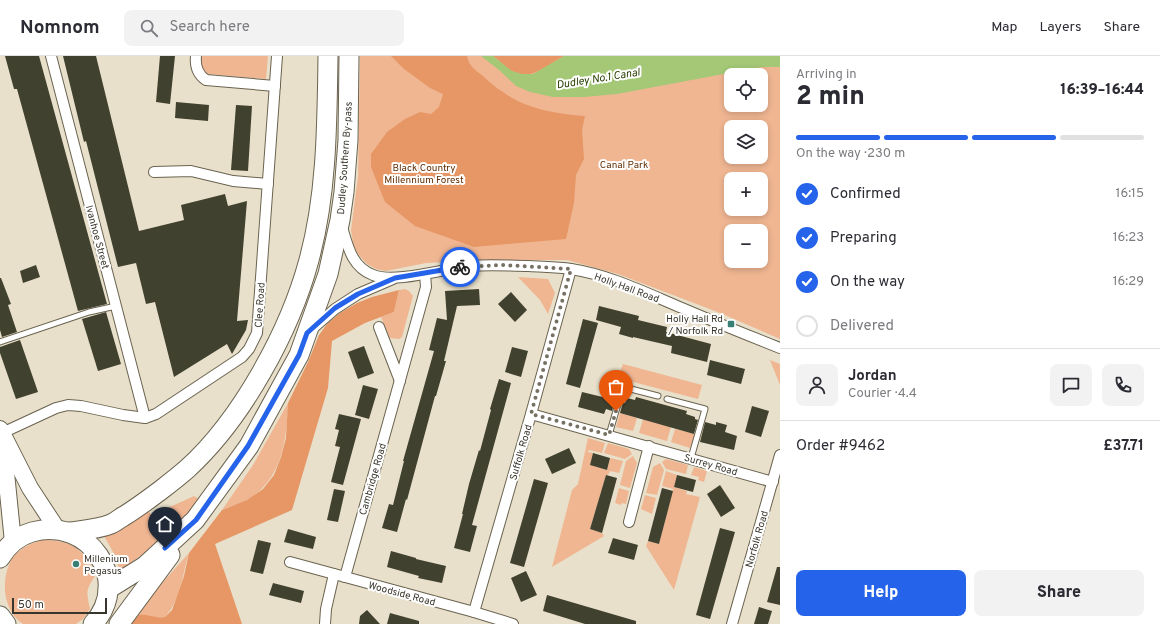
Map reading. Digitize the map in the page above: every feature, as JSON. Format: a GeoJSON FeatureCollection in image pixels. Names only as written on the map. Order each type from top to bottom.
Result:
{"type":"FeatureCollection","features":[{"type":"Feature","properties":{"kind":"highway","name":"Dudley Southern By-pass"},"geometry":{"type":"LineString","coordinates":[[13,542],[26,534],[42,529],[92,529],[112,524],[146,502],[188,469],[223,430],[249,394],[277,344],[297,296],[309,260],[321,202],[327,135],[328,56]]}},
{"type":"Feature","properties":{"kind":"highway","name":"Dudley Southern By-pass"},"geometry":{"type":"LineString","coordinates":[[106,607],[145,566],[196,520],[248,446],[299,355],[328,274],[340,220],[348,140],[349,56]]}},
{"type":"Feature","properties":{"kind":"highway"},"geometry":{"type":"LineString","coordinates":[[119,624],[196,520]]}},
{"type":"Feature","properties":{"kind":"highway"},"geometry":{"type":"LineString","coordinates":[[64,530],[86,541],[99,554],[106,571],[106,607],[93,624]]}},
{"type":"Feature","properties":{"kind":"highway"},"geometry":{"type":"LineString","coordinates":[[0,558],[13,542]]}},
{"type":"Feature","properties":{"kind":"highway"},"geometry":{"type":"LineString","coordinates":[[0,616],[6,624]]}},
{"type":"Feature","properties":{"kind":"main road"},"geometry":{"type":"LineString","coordinates":[[1,431],[30,488],[64,530]]}},
{"type":"Feature","properties":{"kind":"main road"},"geometry":{"type":"LineString","coordinates":[[1,431],[13,542]]}},
{"type":"Feature","properties":{"kind":"street","name":"Ivanhoe Street"},"geometry":{"type":"LineString","coordinates":[[50,56],[145,418]]}},
{"type":"Feature","properties":{"kind":"street"},"geometry":{"type":"LineString","coordinates":[[196,56],[198,72],[201,77],[206,80],[275,86]]}},
{"type":"Feature","properties":{"kind":"street","name":"Clee Road"},"geometry":{"type":"LineString","coordinates":[[145,418],[156,414],[242,357],[250,349],[257,333],[277,56]]}},
{"type":"Feature","properties":{"kind":"street"},"geometry":{"type":"LineString","coordinates":[[154,172],[191,171],[233,181],[268,184]]}},
{"type":"Feature","properties":{"kind":"street","name":"Holly Hall Road"},"geometry":{"type":"LineString","coordinates":[[340,220],[350,253],[357,266],[375,276],[395,278],[425,274],[451,268],[473,266],[503,265],[571,269],[603,276],[780,348]]}},
{"type":"Feature","properties":{"kind":"street","name":"Suffolk Road"},"geometry":{"type":"LineString","coordinates":[[474,612],[571,269]]}},
{"type":"Feature","properties":{"kind":"street","name":"Cambridge Road"},"geometry":{"type":"LineString","coordinates":[[345,577],[426,286],[425,274]]}},
{"type":"Feature","properties":{"kind":"street","name":"Holly Hall Road"},"geometry":{"type":"LineString","coordinates":[[307,333],[335,308],[358,294],[395,278]]}},
{"type":"Feature","properties":{"kind":"street"},"geometry":{"type":"LineString","coordinates":[[379,327],[400,381]]}},
{"type":"Feature","properties":{"kind":"street"},"geometry":{"type":"LineString","coordinates":[[1,431],[56,408],[68,405],[145,418]]}},
{"type":"Feature","properties":{"kind":"street","name":"Surrey Road"},"geometry":{"type":"LineString","coordinates":[[531,414],[773,482]]}},
{"type":"Feature","properties":{"kind":"street"},"geometry":{"type":"LineString","coordinates":[[629,522],[649,446]]}},
{"type":"Feature","properties":{"kind":"street","name":"Norfolk Road"},"geometry":{"type":"LineString","coordinates":[[732,624],[780,455]]}},
{"type":"Feature","properties":{"kind":"street","name":"Woodside Road"},"geometry":{"type":"LineString","coordinates":[[290,562],[513,624]]}},
{"type":"Feature","properties":{"kind":"street"},"geometry":{"type":"LineString","coordinates":[[325,624],[326,610],[334,574]]}},
{"type":"Feature","properties":{"kind":"lane"},"geometry":{"type":"LineString","coordinates":[[0,342],[89,312],[116,306]]}},
{"type":"Feature","properties":{"kind":"lane"},"geometry":{"type":"LineString","coordinates":[[609,435],[623,387],[658,396]]}},
{"type":"Feature","properties":{"kind":"lane"},"geometry":{"type":"LineString","coordinates":[[667,399],[705,409],[691,458]]}},
{"type":"Feature","properties":{"kind":"green space"},"geometry":{"type":"Polygon","coordinates":[[[201,56],[268,56],[266,79],[208,74],[201,67],[201,56]]]}},
{"type":"Feature","properties":{"kind":"green space","name":"Canal Park"},"geometry":{"type":"Polygon","coordinates":[[[360,56],[780,56],[780,339],[720,313],[618,274],[567,260],[488,260],[426,263],[386,271],[376,269],[367,264],[357,253],[353,243],[351,230],[358,176],[360,56]]]}},
{"type":"Feature","properties":{"kind":"green space","name":"Black Country Millennium Forest"},"geometry":{"type":"Polygon","coordinates":[[[391,56],[467,56],[469,63],[473,68],[495,87],[512,98],[542,110],[585,116],[582,130],[584,159],[576,175],[574,203],[566,239],[474,247],[415,226],[385,202],[371,167],[371,154],[387,132],[405,119],[420,112],[431,114],[439,107],[443,94],[430,88],[404,69],[391,56]]]}},
{"type":"Feature","properties":{"kind":"green space"},"geometry":{"type":"Polygon","coordinates":[[[493,56],[564,56],[538,71],[525,74],[510,70],[493,56]]]}},
{"type":"Feature","properties":{"kind":"green space"},"geometry":{"type":"Polygon","coordinates":[[[518,277],[548,279],[555,293],[548,314],[540,300],[518,277]]]}},
{"type":"Feature","properties":{"kind":"green space"},"geometry":{"type":"Polygon","coordinates":[[[405,289],[413,296],[402,337],[399,339],[390,338],[381,317],[394,312],[399,290],[405,289]]]}},
{"type":"Feature","properties":{"kind":"green space"},"geometry":{"type":"Polygon","coordinates":[[[399,290],[394,312],[365,323],[332,341],[328,388],[292,510],[215,544],[242,624],[129,624],[137,616],[145,615],[165,617],[172,610],[184,576],[189,553],[222,510],[247,500],[263,489],[274,475],[286,438],[288,403],[319,335],[327,324],[340,313],[357,303],[372,297],[399,290]]]}},
{"type":"Feature","properties":{"kind":"green space"},"geometry":{"type":"Polygon","coordinates":[[[770,360],[780,364],[780,385],[770,360]]]}},
{"type":"Feature","properties":{"kind":"green space"},"geometry":{"type":"Polygon","coordinates":[[[623,364],[702,385],[698,399],[618,378],[623,364]]]}},
{"type":"Feature","properties":{"kind":"green space"},"geometry":{"type":"Polygon","coordinates":[[[288,403],[284,445],[275,470],[268,482],[259,492],[247,500],[222,510],[253,465],[288,403]]]}},
{"type":"Feature","properties":{"kind":"green space"},"geometry":{"type":"Polygon","coordinates":[[[620,413],[637,418],[633,431],[616,427],[620,413]]]}},
{"type":"Feature","properties":{"kind":"green space"},"geometry":{"type":"Polygon","coordinates":[[[643,419],[671,427],[667,441],[639,433],[643,419]]]}},
{"type":"Feature","properties":{"kind":"green space"},"geometry":{"type":"Polygon","coordinates":[[[675,429],[695,434],[690,448],[671,442],[675,429]]]}},
{"type":"Feature","properties":{"kind":"green space"},"geometry":{"type":"Polygon","coordinates":[[[588,438],[605,443],[602,453],[589,450],[588,452],[593,453],[590,465],[607,470],[610,458],[623,461],[619,473],[610,471],[608,475],[606,475],[590,529],[602,533],[604,536],[552,567],[572,490],[578,484],[588,438]]]}},
{"type":"Feature","properties":{"kind":"green space"},"geometry":{"type":"Polygon","coordinates":[[[608,443],[629,449],[632,454],[625,459],[604,453],[608,443]]]}},
{"type":"Feature","properties":{"kind":"green space"},"geometry":{"type":"Polygon","coordinates":[[[633,456],[637,463],[630,488],[620,485],[626,461],[633,456]]]}},
{"type":"Feature","properties":{"kind":"green space"},"geometry":{"type":"Polygon","coordinates":[[[666,459],[688,465],[686,474],[666,469],[662,462],[666,459]]]}},
{"type":"Feature","properties":{"kind":"green space"},"geometry":{"type":"Polygon","coordinates":[[[660,463],[664,470],[657,495],[646,493],[653,467],[660,463]]]}},
{"type":"Feature","properties":{"kind":"green space"},"geometry":{"type":"Polygon","coordinates":[[[694,467],[707,471],[704,482],[698,480],[699,477],[691,475],[694,467]]]}},
{"type":"Feature","properties":{"kind":"green space"},"geometry":{"type":"Polygon","coordinates":[[[666,471],[677,475],[674,487],[687,491],[686,494],[700,497],[674,590],[646,546],[648,541],[659,544],[673,489],[662,486],[666,471]]]}},
{"type":"Feature","properties":{"kind":"green space"},"geometry":{"type":"Polygon","coordinates":[[[619,488],[629,491],[626,504],[622,503],[621,505],[615,503],[619,488]]]}},
{"type":"Feature","properties":{"kind":"green space"},"geometry":{"type":"Polygon","coordinates":[[[645,495],[656,498],[652,514],[641,509],[645,495]]]}},
{"type":"Feature","properties":{"kind":"green space"},"geometry":{"type":"Polygon","coordinates":[[[194,496],[199,499],[181,522],[164,540],[120,570],[113,552],[104,536],[148,511],[152,515],[194,496]]]}},
{"type":"Feature","properties":{"kind":"green space"},"geometry":{"type":"Polygon","coordinates":[[[42,540],[61,542],[76,548],[87,559],[95,576],[88,589],[90,609],[83,619],[76,624],[23,624],[16,618],[7,602],[5,593],[6,574],[13,557],[26,546],[42,540]]]}},
{"type":"Feature","properties":{"kind":"green space"},"geometry":{"type":"Polygon","coordinates":[[[189,553],[178,595],[165,617],[135,617],[153,593],[189,553]]]}},
{"type":"Feature","properties":{"kind":"water","name":"Dudley No.1 Canal"},"geometry":{"type":"Polygon","coordinates":[[[481,56],[493,56],[512,71],[522,74],[533,74],[564,56],[780,56],[780,67],[724,68],[724,74],[617,94],[584,97],[553,97],[530,92],[516,86],[481,56]]]}},
{"type":"Feature","properties":{"kind":"building"},"geometry":{"type":"Polygon","coordinates":[[[5,56],[39,56],[107,304],[78,311],[17,89],[14,89],[5,56]]]}},
{"type":"Feature","properties":{"kind":"building"},"geometry":{"type":"Polygon","coordinates":[[[63,56],[96,56],[139,231],[184,220],[181,205],[225,194],[228,206],[247,201],[237,321],[248,320],[246,330],[232,354],[227,344],[174,377],[155,302],[146,304],[136,263],[118,267],[86,141],[84,142],[63,56]]]}},
{"type":"Feature","properties":{"kind":"building"},"geometry":{"type":"Polygon","coordinates":[[[160,56],[175,56],[170,104],[156,102],[160,56]]]}},
{"type":"Feature","properties":{"kind":"building"},"geometry":{"type":"Polygon","coordinates":[[[176,102],[209,105],[208,121],[175,118],[176,102]]]}},
{"type":"Feature","properties":{"kind":"building"},"geometry":{"type":"Polygon","coordinates":[[[236,105],[252,106],[248,171],[231,170],[236,105]]]}},
{"type":"Feature","properties":{"kind":"building"},"geometry":{"type":"Polygon","coordinates":[[[36,265],[40,277],[23,283],[20,271],[36,265]]]}},
{"type":"Feature","properties":{"kind":"building"},"geometry":{"type":"Polygon","coordinates":[[[0,278],[11,304],[8,305],[17,332],[2,337],[0,330],[0,278]]]}},
{"type":"Feature","properties":{"kind":"building"},"geometry":{"type":"Polygon","coordinates":[[[479,289],[480,305],[457,306],[444,361],[446,361],[397,532],[382,528],[389,504],[393,505],[403,461],[434,351],[429,350],[437,318],[447,320],[445,291],[479,289]]]}},
{"type":"Feature","properties":{"kind":"building"},"geometry":{"type":"Polygon","coordinates":[[[511,292],[527,310],[515,322],[498,304],[511,292]]]}},
{"type":"Feature","properties":{"kind":"building"},"geometry":{"type":"Polygon","coordinates":[[[599,306],[639,316],[638,320],[667,327],[666,332],[711,344],[707,362],[671,353],[672,346],[619,334],[621,327],[596,320],[599,306]]]}},
{"type":"Feature","properties":{"kind":"building"},"geometry":{"type":"Polygon","coordinates":[[[106,312],[121,364],[98,371],[82,319],[106,312]]]}},
{"type":"Feature","properties":{"kind":"building"},"geometry":{"type":"Polygon","coordinates":[[[583,319],[598,323],[580,388],[566,384],[583,319]]]}},
{"type":"Feature","properties":{"kind":"building"},"geometry":{"type":"Polygon","coordinates":[[[20,340],[38,392],[16,399],[0,353],[0,347],[20,340]]]}},
{"type":"Feature","properties":{"kind":"building"},"geometry":{"type":"Polygon","coordinates":[[[364,346],[374,373],[358,379],[348,352],[364,346]]]}},
{"type":"Feature","properties":{"kind":"building"},"geometry":{"type":"Polygon","coordinates":[[[512,347],[528,351],[521,377],[505,372],[512,347]]]}},
{"type":"Feature","properties":{"kind":"building"},"geometry":{"type":"Polygon","coordinates":[[[710,360],[745,369],[741,384],[707,375],[710,360]]]}},
{"type":"Feature","properties":{"kind":"building"},"geometry":{"type":"Polygon","coordinates":[[[499,379],[511,383],[472,525],[477,526],[470,552],[454,548],[469,484],[479,450],[480,451],[499,379]]]}},
{"type":"Feature","properties":{"kind":"building"},"geometry":{"type":"Polygon","coordinates":[[[363,385],[378,389],[369,419],[355,415],[363,385]]]}},
{"type":"Feature","properties":{"kind":"building"},"geometry":{"type":"Polygon","coordinates":[[[582,392],[615,400],[612,411],[606,409],[604,414],[578,407],[582,392]]]}},
{"type":"Feature","properties":{"kind":"building"},"geometry":{"type":"Polygon","coordinates":[[[636,397],[687,411],[686,414],[695,417],[695,419],[698,420],[694,434],[620,413],[623,402],[625,403],[627,398],[635,400],[636,397]]]}},
{"type":"Feature","properties":{"kind":"building"},"geometry":{"type":"Polygon","coordinates":[[[752,406],[769,411],[761,437],[745,432],[752,406]]]}},
{"type":"Feature","properties":{"kind":"building"},"geometry":{"type":"Polygon","coordinates":[[[339,414],[361,419],[343,485],[331,482],[340,447],[335,446],[339,430],[335,429],[339,414]]]}},
{"type":"Feature","properties":{"kind":"building"},"geometry":{"type":"Polygon","coordinates":[[[705,422],[716,425],[716,422],[727,425],[725,432],[737,436],[734,450],[700,442],[705,422]]]}},
{"type":"Feature","properties":{"kind":"building"},"geometry":{"type":"Polygon","coordinates":[[[569,448],[576,463],[552,474],[545,459],[569,448]]]}},
{"type":"Feature","properties":{"kind":"building"},"geometry":{"type":"Polygon","coordinates":[[[593,453],[610,458],[607,470],[590,465],[593,453]]]}},
{"type":"Feature","properties":{"kind":"building"},"geometry":{"type":"Polygon","coordinates":[[[606,475],[617,478],[602,533],[590,529],[606,475]]]}},
{"type":"Feature","properties":{"kind":"building"},"geometry":{"type":"Polygon","coordinates":[[[677,475],[696,480],[693,492],[674,487],[677,475]]]}},
{"type":"Feature","properties":{"kind":"building"},"geometry":{"type":"Polygon","coordinates":[[[534,479],[548,483],[524,567],[510,563],[534,479]]]}},
{"type":"Feature","properties":{"kind":"building"},"geometry":{"type":"Polygon","coordinates":[[[720,485],[735,508],[721,517],[707,494],[720,485]]]}},
{"type":"Feature","properties":{"kind":"building"},"geometry":{"type":"Polygon","coordinates":[[[662,488],[673,491],[659,544],[648,541],[662,488]]]}},
{"type":"Feature","properties":{"kind":"building"},"geometry":{"type":"Polygon","coordinates":[[[334,489],[345,491],[338,522],[327,520],[334,489]]]}},
{"type":"Feature","properties":{"kind":"building"},"geometry":{"type":"Polygon","coordinates":[[[720,528],[735,532],[710,619],[696,615],[720,528]]]}},
{"type":"Feature","properties":{"kind":"building"},"geometry":{"type":"Polygon","coordinates":[[[288,529],[316,537],[313,549],[284,542],[288,529]]]}},
{"type":"Feature","properties":{"kind":"building"},"geometry":{"type":"Polygon","coordinates":[[[613,538],[638,545],[634,560],[608,553],[613,538]]]}},
{"type":"Feature","properties":{"kind":"building"},"geometry":{"type":"Polygon","coordinates":[[[258,540],[271,543],[263,574],[250,571],[258,540]]]}},
{"type":"Feature","properties":{"kind":"building"},"geometry":{"type":"Polygon","coordinates":[[[391,551],[446,566],[442,583],[418,578],[419,576],[387,567],[391,551]]]}},
{"type":"Feature","properties":{"kind":"building"},"geometry":{"type":"Polygon","coordinates":[[[777,567],[780,567],[780,605],[767,602],[777,567]]]}},
{"type":"Feature","properties":{"kind":"building"},"geometry":{"type":"Polygon","coordinates":[[[526,571],[537,595],[521,602],[511,578],[526,571]]]}},
{"type":"Feature","properties":{"kind":"building"},"geometry":{"type":"Polygon","coordinates":[[[273,583],[304,591],[301,603],[269,595],[273,583]]]}},
{"type":"Feature","properties":{"kind":"building"},"geometry":{"type":"Polygon","coordinates":[[[547,595],[636,621],[636,624],[585,624],[543,611],[547,595]]]}},
{"type":"Feature","properties":{"kind":"building"},"geometry":{"type":"Polygon","coordinates":[[[759,607],[772,611],[768,624],[754,624],[759,607]]]}},
{"type":"Feature","properties":{"kind":"building"},"geometry":{"type":"Polygon","coordinates":[[[367,610],[380,624],[359,624],[360,616],[367,610]]]}},
{"type":"Feature","properties":{"kind":"building"},"geometry":{"type":"Polygon","coordinates":[[[390,613],[419,621],[419,624],[387,624],[390,613]]]}},
{"type":"Feature","properties":{"kind":"way so far"},"geometry":{"type":"LineString","coordinates":[[460,267],[503,265],[571,269],[531,414],[609,435],[616,411]]}},
{"type":"Feature","properties":{"kind":"place","name":"Holly Hall Rd / Norfolk Rd"},"geometry":{"type":"Point","coordinates":[731,324]}},
{"type":"Feature","properties":{"kind":"place","name":"Millenium Pegasus"},"geometry":{"type":"Point","coordinates":[76,564]}},
{"type":"Feature","properties":{"kind":"route"},"geometry":{"type":"LineString","coordinates":[[165,548],[196,520],[248,446],[269,411],[299,355],[307,333],[335,308],[358,294],[395,278],[460,267]]}}]}
